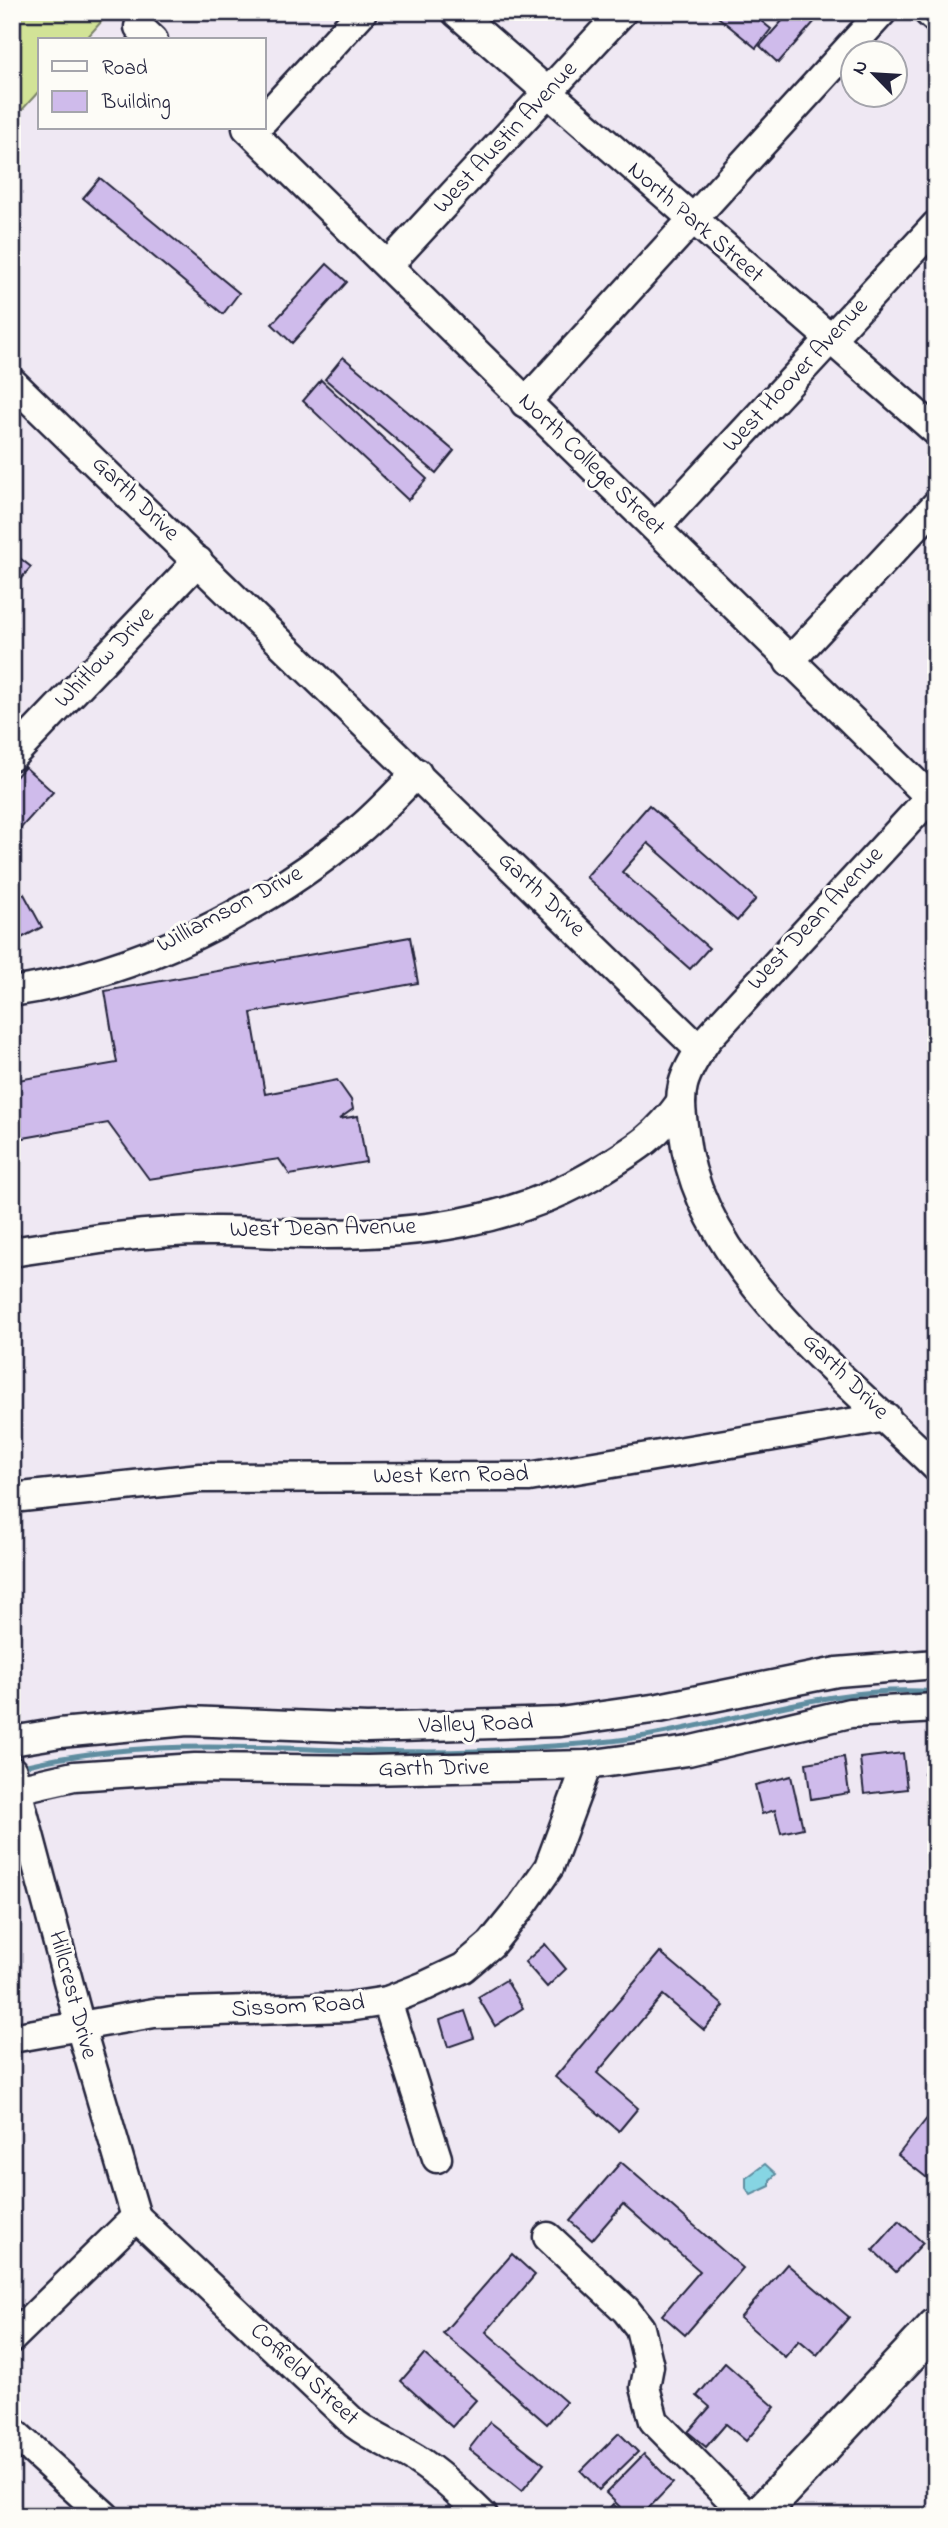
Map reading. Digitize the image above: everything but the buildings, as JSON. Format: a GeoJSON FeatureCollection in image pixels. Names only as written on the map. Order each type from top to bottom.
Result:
{"type":"FeatureCollection","features":[{"type":"Feature","properties":{"kind":"main road"},"geometry":{"type":"LineString","coordinates":[[758,2516],[936,2326]]}},
{"type":"Feature","properties":{"kind":"street"},"geometry":{"type":"LineString","coordinates":[[266,114],[362,12]]}},
{"type":"Feature","properties":{"kind":"street","name":"North Park Street"},"geometry":{"type":"LineString","coordinates":[[456,12],[936,431]]}},
{"type":"Feature","properties":{"kind":"street","name":"West Austin Avenue"},"geometry":{"type":"LineString","coordinates":[[389,264],[622,12]]}},
{"type":"Feature","properties":{"kind":"street"},"geometry":{"type":"LineString","coordinates":[[525,403],[882,12]]}},
{"type":"Feature","properties":{"kind":"street"},"geometry":{"type":"LineString","coordinates":[[928,12],[936,19]]}},
{"type":"Feature","properties":{"kind":"street","name":"North College Street"},"geometry":{"type":"LineString","coordinates":[[257,130],[525,403],[656,527],[789,662],[934,797]]}},
{"type":"Feature","properties":{"kind":"street","name":"West Hoover Avenue"},"geometry":{"type":"LineString","coordinates":[[656,527],[936,225]]}},
{"type":"Feature","properties":{"kind":"street","name":"Garth Drive"},"geometry":{"type":"LineString","coordinates":[[12,382],[700,1050],[683,1083],[681,1102],[693,1180],[712,1226],[752,1281],[838,1372],[936,1467]]}},
{"type":"Feature","properties":{"kind":"street"},"geometry":{"type":"LineString","coordinates":[[789,662],[936,505]]}},
{"type":"Feature","properties":{"kind":"street","name":"Whitlow Drive"},"geometry":{"type":"LineString","coordinates":[[12,756],[198,561]]}},
{"type":"Feature","properties":{"kind":"street","name":"Williamson Drive"},"geometry":{"type":"LineString","coordinates":[[12,992],[117,967],[186,939],[280,889],[362,827],[417,773]]}},
{"type":"Feature","properties":{"kind":"street","name":"West Dean Avenue"},"geometry":{"type":"LineString","coordinates":[[700,1050],[764,974],[934,797]]}},
{"type":"Feature","properties":{"kind":"street","name":"West Dean Avenue"},"geometry":{"type":"LineString","coordinates":[[12,1252],[146,1233],[209,1231],[314,1234],[443,1227],[530,1206],[575,1186],[660,1131],[681,1102]]}},
{"type":"Feature","properties":{"kind":"street","name":"West Kern Road"},"geometry":{"type":"LineString","coordinates":[[12,1498],[200,1478],[529,1477],[886,1417]]}},
{"type":"Feature","properties":{"kind":"street","name":"Valley Road"},"geometry":{"type":"LineString","coordinates":[[12,1741],[60,1733],[187,1721],[367,1728],[560,1722],[659,1708],[837,1672],[936,1664]]}},
{"type":"Feature","properties":{"kind":"street","name":"Garth Drive"},"geometry":{"type":"LineString","coordinates":[[14,1783],[195,1768],[367,1770],[587,1765],[688,1751],[850,1713],[936,1708]]}},
{"type":"Feature","properties":{"kind":"street","name":"Sissom Road"},"geometry":{"type":"LineString","coordinates":[[12,2038],[154,2014],[348,2007],[387,2000],[463,1968],[491,1944],[548,1867],[587,1765]]}},
{"type":"Feature","properties":{"kind":"street","name":"Hillcrest Drive"},"geometry":{"type":"LineString","coordinates":[[14,1783],[80,2026],[136,2217]]}},
{"type":"Feature","properties":{"kind":"street"},"geometry":{"type":"LineString","coordinates":[[387,2000],[437,2158]]}},
{"type":"Feature","properties":{"kind":"street"},"geometry":{"type":"LineString","coordinates":[[12,2339],[136,2217]]}},
{"type":"Feature","properties":{"kind":"street","name":"Coffield Street"},"geometry":{"type":"LineString","coordinates":[[136,2217],[355,2424],[376,2440],[414,2458],[444,2479],[483,2516]]}},
{"type":"Feature","properties":{"kind":"street"},"geometry":{"type":"LineString","coordinates":[[548,2237],[626,2310],[640,2328],[649,2366],[645,2387],[654,2421],[748,2516]]}},
{"type":"Feature","properties":{"kind":"street"},"geometry":{"type":"LineString","coordinates":[[12,2431],[105,2516]]}},
{"type":"Feature","properties":{"kind":"green space"},"geometry":{"type":"Polygon","coordinates":[[[12,12],[110,12],[87,38],[38,38],[38,92],[12,121],[12,12]]]}},
{"type":"Feature","properties":{"kind":"water"},"geometry":{"type":"Polygon","coordinates":[[[765,2164],[776,2174],[770,2180],[770,2186],[751,2195],[746,2188],[746,2178],[765,2164]]]}},
{"type":"Feature","properties":{"kind":"waterway"},"geometry":{"type":"LineString","coordinates":[[27,1765],[89,1754],[150,1748],[399,1752],[581,1744],[676,1730],[824,1698],[861,1693],[936,1692]]}}]}
